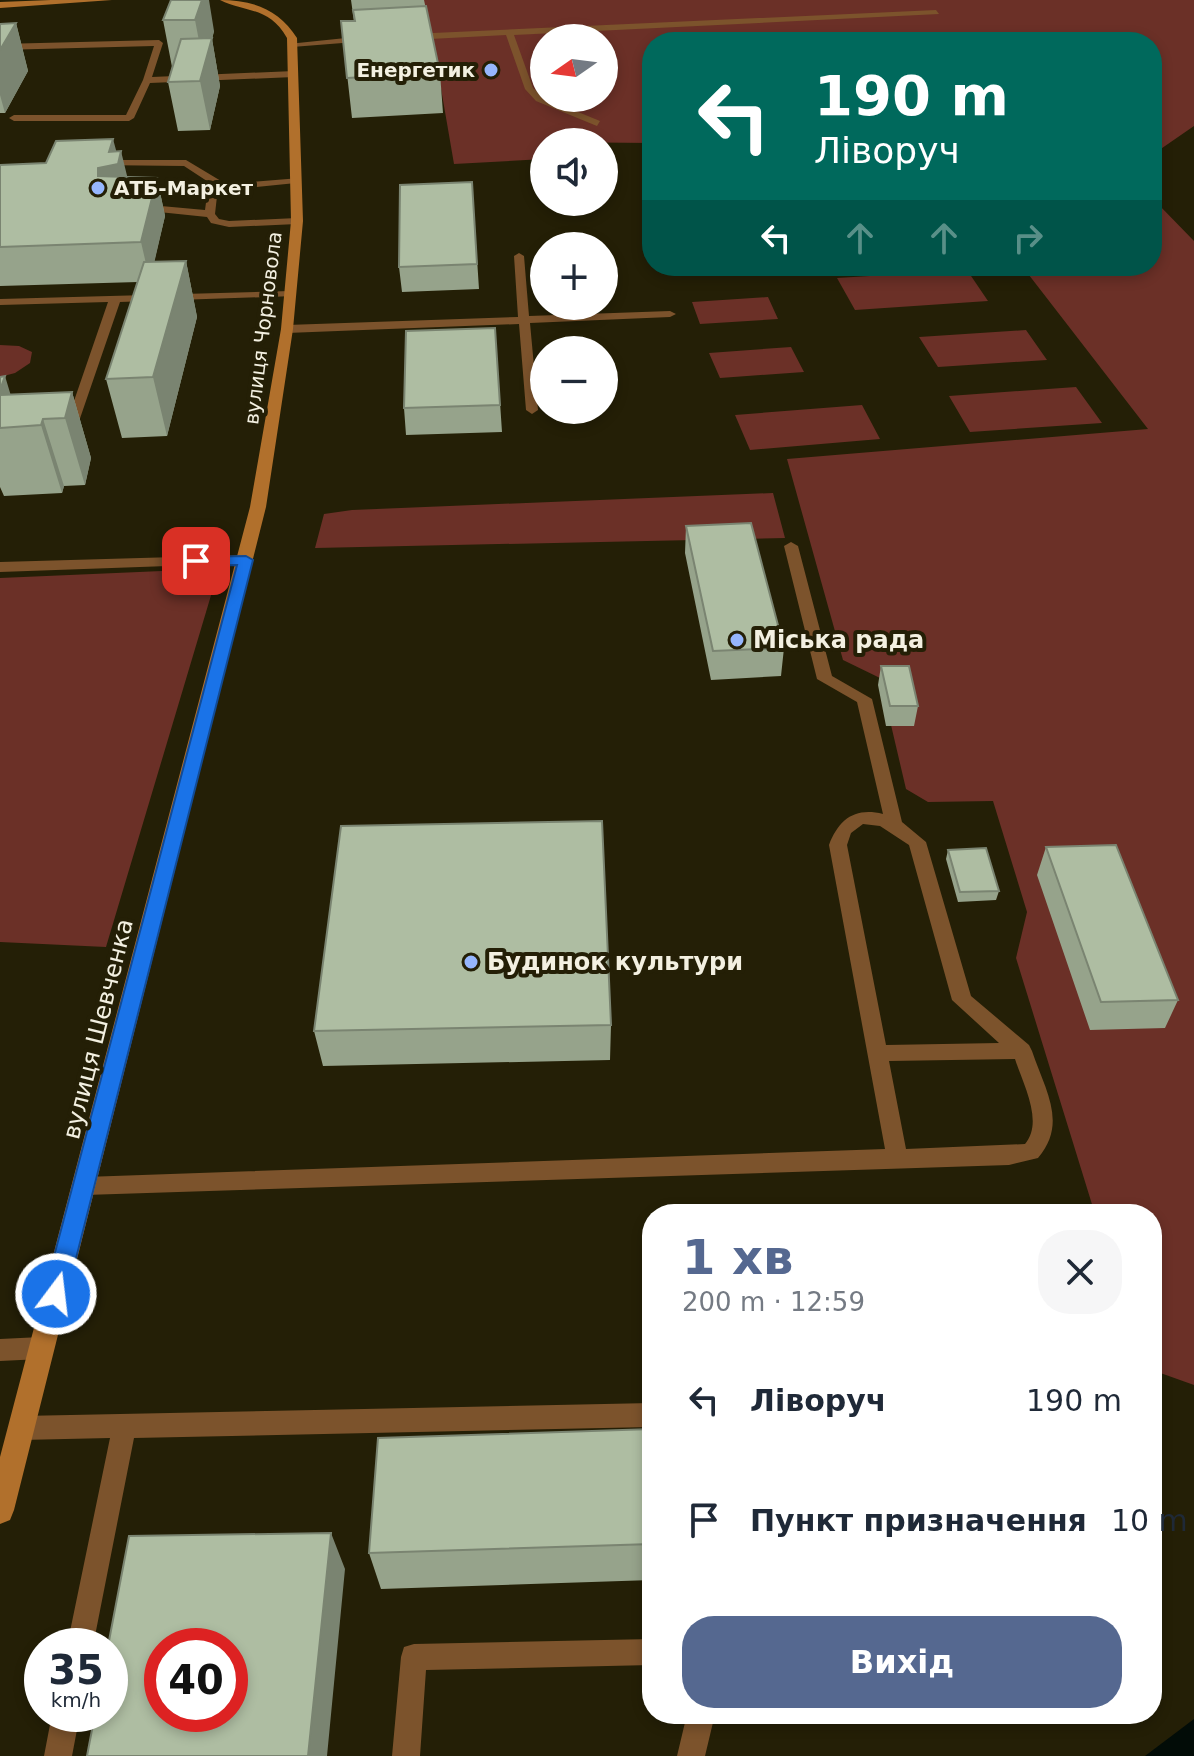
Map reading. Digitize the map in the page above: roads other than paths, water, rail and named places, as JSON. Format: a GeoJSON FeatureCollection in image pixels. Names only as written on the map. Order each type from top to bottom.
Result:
{"type":"FeatureCollection","features":[{"type":"Feature","properties":{"kind":"street"},"geometry":{"type":"LineString","coordinates":[[0,5],[108,0]]}},
{"type":"Feature","properties":{"kind":"street"},"geometry":{"type":"LineString","coordinates":[[224,0],[252,6],[279,19],[287,26],[292,44]]}},
{"type":"Feature","properties":{"kind":"street","name":"вулиця Чорновола"},"geometry":{"type":"LineString","coordinates":[[246,560],[291,294],[297,221],[292,44]]}},
{"type":"Feature","properties":{"kind":"street"},"geometry":{"type":"LineString","coordinates":[[0,567],[246,560]]}},
{"type":"Feature","properties":{"kind":"street","name":"вулиця Шевченка"},"geometry":{"type":"LineString","coordinates":[[0,1510],[246,560]]}},
{"type":"Feature","properties":{"kind":"lane"},"geometry":{"type":"LineString","coordinates":[[398,38],[936,12]]}},
{"type":"Feature","properties":{"kind":"lane"},"geometry":{"type":"LineString","coordinates":[[509,33],[529,89],[539,99],[597,123]]}},
{"type":"Feature","properties":{"kind":"lane"},"geometry":{"type":"LineString","coordinates":[[292,44],[370,39]]}},
{"type":"Feature","properties":{"kind":"lane"},"geometry":{"type":"LineString","coordinates":[[0,47],[159,43],[147,80],[129,118],[14,118]]}},
{"type":"Feature","properties":{"kind":"lane"},"geometry":{"type":"LineString","coordinates":[[147,80],[294,74]]}},
{"type":"Feature","properties":{"kind":"lane"},"geometry":{"type":"LineString","coordinates":[[93,163],[186,163],[224,187]]}},
{"type":"Feature","properties":{"kind":"lane"},"geometry":{"type":"LineString","coordinates":[[210,214],[129,207],[135,192],[296,180]]}},
{"type":"Feature","properties":{"kind":"lane"},"geometry":{"type":"LineString","coordinates":[[224,187],[212,195],[210,214],[215,221],[229,224],[297,221]]}},
{"type":"Feature","properties":{"kind":"lane"},"geometry":{"type":"LineString","coordinates":[[519,256],[530,388]]}},
{"type":"Feature","properties":{"kind":"lane"},"geometry":{"type":"LineString","coordinates":[[0,302],[291,294]]}},
{"type":"Feature","properties":{"kind":"lane"},"geometry":{"type":"LineString","coordinates":[[69,432],[115,300]]}},
{"type":"Feature","properties":{"kind":"lane"},"geometry":{"type":"LineString","coordinates":[[287,329],[670,314]]}},
{"type":"Feature","properties":{"kind":"lane"},"geometry":{"type":"LineString","coordinates":[[791,546],[825,679],[864,699],[894,823]]}},
{"type":"Feature","properties":{"kind":"lane"},"geometry":{"type":"LineString","coordinates":[[85,1186],[1009,1156],[1031,1152],[1042,1139],[1044,1118],[1022,1051],[962,1000],[917,842],[888,819],[859,818],[846,826],[838,845],[897,1158]]}},
{"type":"Feature","properties":{"kind":"lane"},"geometry":{"type":"LineString","coordinates":[[879,1053],[1022,1051]]}},
{"type":"Feature","properties":{"kind":"lane"},"geometry":{"type":"LineString","coordinates":[[0,1350],[41,1348]]}},
{"type":"Feature","properties":{"kind":"lane"},"geometry":{"type":"LineString","coordinates":[[21,1428],[642,1415]]}},
{"type":"Feature","properties":{"kind":"lane"},"geometry":{"type":"LineString","coordinates":[[84,1628],[124,1428]]}},
{"type":"Feature","properties":{"kind":"lane"},"geometry":{"type":"LineString","coordinates":[[406,1756],[414,1657],[642,1652]]}},
{"type":"Feature","properties":{"kind":"lane"},"geometry":{"type":"LineString","coordinates":[[691,1756],[699,1724]]}},
{"type":"Feature","properties":{"kind":"lane"},"geometry":{"type":"LineString","coordinates":[[58,1756],[63,1732]]}},
{"type":"Feature","properties":{"kind":"place","name":"Енергетик"},"geometry":{"type":"Point","coordinates":[491,70]}},
{"type":"Feature","properties":{"kind":"place","name":"АТБ-Маркет"},"geometry":{"type":"Point","coordinates":[98,188]}},
{"type":"Feature","properties":{"kind":"place","name":"Міська рада"},"geometry":{"type":"Point","coordinates":[737,640]}},
{"type":"Feature","properties":{"kind":"place","name":"Будинок культури"},"geometry":{"type":"Point","coordinates":[471,962]}}]}
